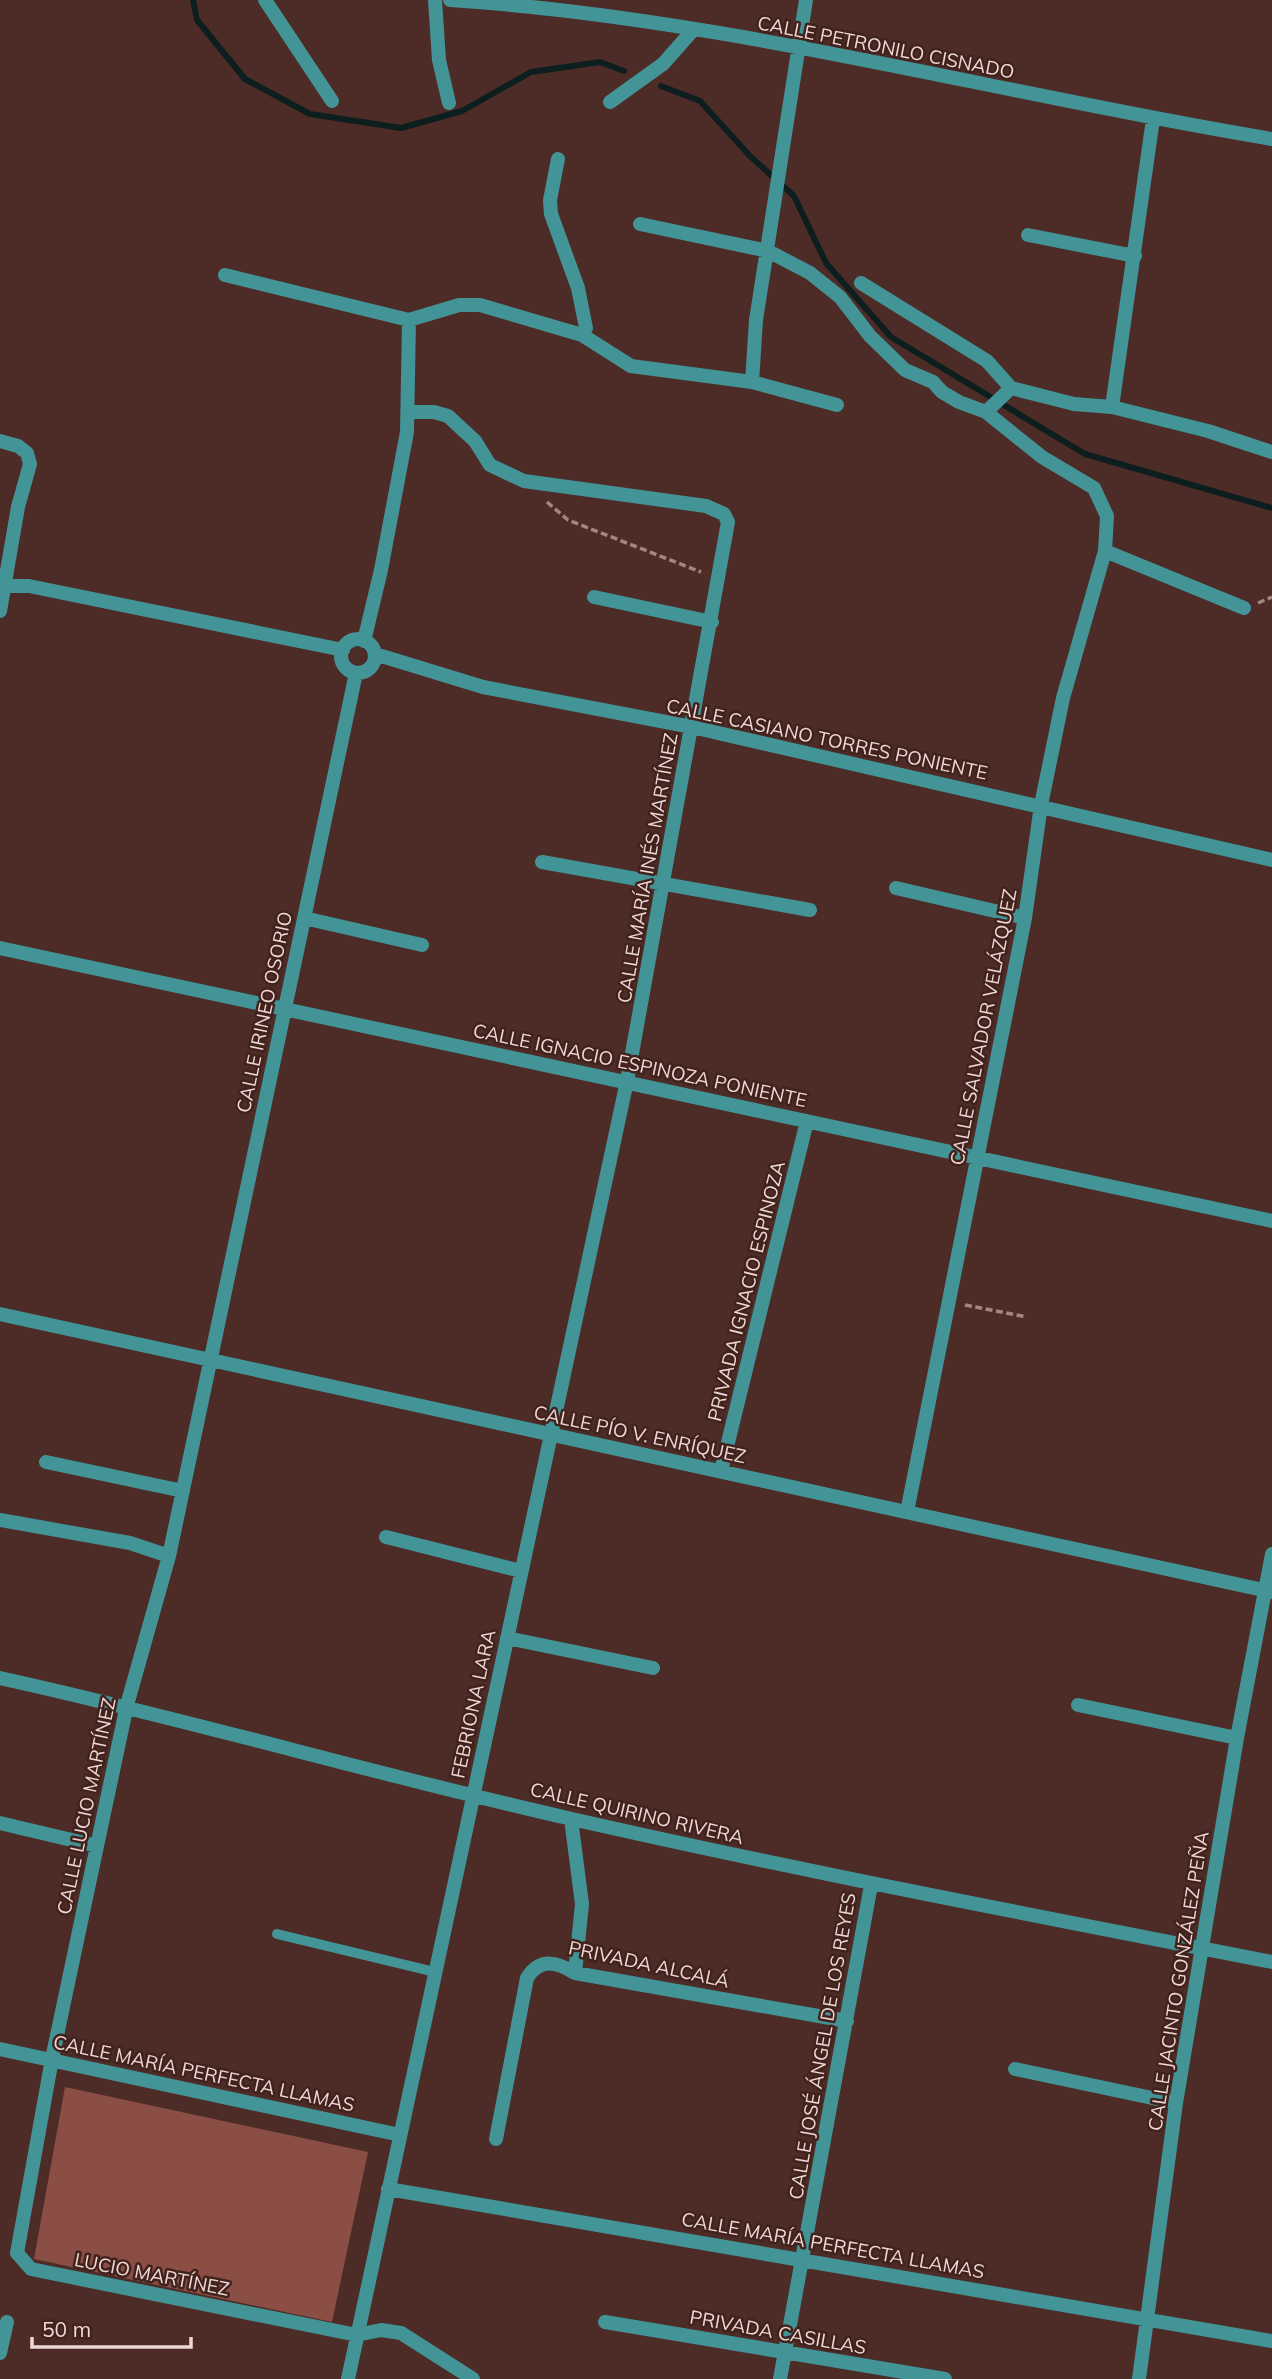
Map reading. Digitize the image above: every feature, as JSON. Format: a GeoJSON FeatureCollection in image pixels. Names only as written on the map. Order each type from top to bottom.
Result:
{"type":"FeatureCollection","features":[{"type":"Feature","properties":{"kind":"street"},"geometry":{"type":"LineString","coordinates":[[265,0],[332,102]]}},
{"type":"Feature","properties":{"kind":"street"},"geometry":{"type":"LineString","coordinates":[[435,0],[439,60],[449,103]]}},
{"type":"Feature","properties":{"kind":"street","name":"CALLE PETRONILO CISNADO"},"geometry":{"type":"LineString","coordinates":[[450,0],[577,11],[693,30],[1153,119],[1272,139]]}},
{"type":"Feature","properties":{"kind":"street"},"geometry":{"type":"LineString","coordinates":[[752,382],[756,320],[806,0]]}},
{"type":"Feature","properties":{"kind":"street"},"geometry":{"type":"LineString","coordinates":[[610,102],[663,64],[693,30]]}},
{"type":"Feature","properties":{"kind":"street"},"geometry":{"type":"LineString","coordinates":[[1112,407],[1153,119]]}},
{"type":"Feature","properties":{"kind":"street"},"geometry":{"type":"LineString","coordinates":[[558,159],[550,200],[551,214],[578,288],[586,328],[582,335]]}},
{"type":"Feature","properties":{"kind":"street","name":"CALLE SALVADOR VELÁZQUEZ"},"geometry":{"type":"LineString","coordinates":[[640,224],[768,251],[810,273],[840,297],[870,335],[905,370],[933,382],[942,392],[959,402],[986,412],[1042,457],[1094,488],[1107,516],[1105,551],[1069,674],[1041,805],[1025,918],[907,1512]]}},
{"type":"Feature","properties":{"kind":"street"},"geometry":{"type":"LineString","coordinates":[[1028,235],[1135,256]]}},
{"type":"Feature","properties":{"kind":"street"},"geometry":{"type":"LineString","coordinates":[[225,275],[409,320],[459,305],[480,305],[582,335],[631,366],[752,382],[837,405]]}},
{"type":"Feature","properties":{"kind":"street"},"geometry":{"type":"LineString","coordinates":[[861,283],[987,361],[1011,388],[1074,404],[1112,407],[1208,431],[1272,452]]}},
{"type":"Feature","properties":{"kind":"street"},"geometry":{"type":"LineString","coordinates":[[364,641],[381,570],[408,412],[409,320]]}},
{"type":"Feature","properties":{"kind":"street"},"geometry":{"type":"LineString","coordinates":[[986,412],[1011,388]]}},
{"type":"Feature","properties":{"kind":"street"},"geometry":{"type":"LineString","coordinates":[[408,412],[434,412],[448,416],[475,442],[490,465],[524,481]]}},
{"type":"Feature","properties":{"kind":"street"},"geometry":{"type":"LineString","coordinates":[[0,441],[18,446],[27,453],[30,464],[18,507],[2,587],[0,611]]}},
{"type":"Feature","properties":{"kind":"street","name":"CALLE MARÍA INÉS MARTÍNEZ"},"geometry":{"type":"LineString","coordinates":[[524,481],[706,506],[724,514],[728,522],[627,1081]]}},
{"type":"Feature","properties":{"kind":"street"},"geometry":{"type":"LineString","coordinates":[[1105,551],[1244,608]]}},
{"type":"Feature","properties":{"kind":"street"},"geometry":{"type":"LineString","coordinates":[[2,587],[29,586],[343,650]]}},
{"type":"Feature","properties":{"kind":"street"},"geometry":{"type":"LineString","coordinates":[[594,597],[712,622]]}},
{"type":"Feature","properties":{"kind":"street"},"geometry":{"type":"LineString","coordinates":[[352,641],[364,641],[375,654],[370,668],[356,673],[344,665],[343,650],[352,641]]}},
{"type":"Feature","properties":{"kind":"street","name":"CALLE CASIANO TORRES PONIENTE"},"geometry":{"type":"LineString","coordinates":[[375,654],[483,687],[692,727],[1272,860]]}},
{"type":"Feature","properties":{"kind":"street","name":"CALLE IRINEO OSORIO"},"geometry":{"type":"LineString","coordinates":[[211,1359],[356,673]]}},
{"type":"Feature","properties":{"kind":"street"},"geometry":{"type":"LineString","coordinates":[[542,862],[663,881],[810,910]]}},
{"type":"Feature","properties":{"kind":"street"},"geometry":{"type":"LineString","coordinates":[[896,888],[1025,918]]}},
{"type":"Feature","properties":{"kind":"street"},"geometry":{"type":"LineString","coordinates":[[304,918],[422,946]]}},
{"type":"Feature","properties":{"kind":"street","name":"CALLE IGNACIO ESPINOZA PONIENTE"},"geometry":{"type":"LineString","coordinates":[[0,948],[1272,1221]]}},
{"type":"Feature","properties":{"kind":"street","name":"FEBRIONA LARA"},"geometry":{"type":"LineString","coordinates":[[348,2379],[627,1081]]}},
{"type":"Feature","properties":{"kind":"street","name":"PRIVADA IGNACIO ESPINOZA"},"geometry":{"type":"LineString","coordinates":[[721,1471],[807,1121]]}},
{"type":"Feature","properties":{"kind":"street","name":"CALLE PÍO V. ENRÍQUEZ"},"geometry":{"type":"LineString","coordinates":[[0,1314],[1269,1591]]}},
{"type":"Feature","properties":{"kind":"street","name":"CALLE LUCIO MARTÍNEZ"},"geometry":{"type":"LineString","coordinates":[[23,2263],[17,2253],[52,2059],[127,1705],[169,1556],[211,1359]]}},
{"type":"Feature","properties":{"kind":"street"},"geometry":{"type":"LineString","coordinates":[[46,1462],[183,1491]]}},
{"type":"Feature","properties":{"kind":"street"},"geometry":{"type":"LineString","coordinates":[[0,1520],[130,1543],[169,1556]]}},
{"type":"Feature","properties":{"kind":"street"},"geometry":{"type":"LineString","coordinates":[[386,1537],[521,1571]]}},
{"type":"Feature","properties":{"kind":"street","name":"CALLE JACINTO GONZÁLEZ PEÑA"},"geometry":{"type":"LineString","coordinates":[[1139,2379],[1176,2104],[1237,1738],[1269,1591],[1272,1554]]}},
{"type":"Feature","properties":{"kind":"street"},"geometry":{"type":"LineString","coordinates":[[507,1638],[653,1668]]}},
{"type":"Feature","properties":{"kind":"street","name":"CALLE QUIRINO RIVERA"},"geometry":{"type":"LineString","coordinates":[[0,1678],[127,1705],[571,1819],[871,1885],[1272,1962]]}},
{"type":"Feature","properties":{"kind":"street"},"geometry":{"type":"LineString","coordinates":[[1078,1705],[1237,1738]]}},
{"type":"Feature","properties":{"kind":"street"},"geometry":{"type":"LineString","coordinates":[[571,1819],[582,1903],[575,1972]]}},
{"type":"Feature","properties":{"kind":"street"},"geometry":{"type":"LineString","coordinates":[[0,1823],[97,1846]]}},
{"type":"Feature","properties":{"kind":"street","name":"CALLE JOSÉ ÁNGEL DE LOS REYES"},"geometry":{"type":"LineString","coordinates":[[780,2379],[871,1885]]}},
{"type":"Feature","properties":{"kind":"street","name":"PRIVADA ALCALÁ"},"geometry":{"type":"LineString","coordinates":[[496,2139],[527,1978],[532,1970],[547,1962],[575,1972],[846,2021]]}},
{"type":"Feature","properties":{"kind":"street","name":"CALLE MARÍA PERFECTA LLAMAS"},"geometry":{"type":"LineString","coordinates":[[0,2049],[400,2136]]}},
{"type":"Feature","properties":{"kind":"street"},"geometry":{"type":"LineString","coordinates":[[1015,2069],[1176,2104]]}},
{"type":"Feature","properties":{"kind":"street","name":"CALLE MARÍA PERFECTA LLAMAS"},"geometry":{"type":"LineString","coordinates":[[388,2189],[803,2258],[1272,2341]]}},
{"type":"Feature","properties":{"kind":"street","name":"LUCIO MARTÍNEZ"},"geometry":{"type":"LineString","coordinates":[[23,2263],[31,2269],[357,2335],[381,2330],[401,2333],[473,2379]]}},
{"type":"Feature","properties":{"kind":"street"},"geometry":{"type":"LineString","coordinates":[[0,2353],[7,2322]]}},
{"type":"Feature","properties":{"kind":"street","name":"PRIVADA CASILLAS"},"geometry":{"type":"LineString","coordinates":[[605,2322],[944,2379]]}},
{"type":"Feature","properties":{"kind":"lane"},"geometry":{"type":"LineString","coordinates":[[277,1934],[435,1972]]}},
{"type":"Feature","properties":{"kind":"path"},"geometry":{"type":"LineString","coordinates":[[524,481],[568,520],[719,580]]}},
{"type":"Feature","properties":{"kind":"path"},"geometry":{"type":"LineString","coordinates":[[950,1302],[1027,1318]]}},
{"type":"Feature","properties":{"kind":"shaded area"},"geometry":{"type":"Polygon","coordinates":[[[65,2087],[368,2152],[332,2322],[34,2259],[65,2087]]]}},
{"type":"Feature","properties":{"kind":"waterway"},"geometry":{"type":"LineString","coordinates":[[193,0],[197,20],[245,79],[310,114],[401,128],[462,111],[531,72],[600,62],[624,71]]}},
{"type":"Feature","properties":{"kind":"waterway"},"geometry":{"type":"LineString","coordinates":[[661,86],[700,101],[750,156],[794,196],[826,263],[891,337],[1085,454],[1272,508]]}}]}
